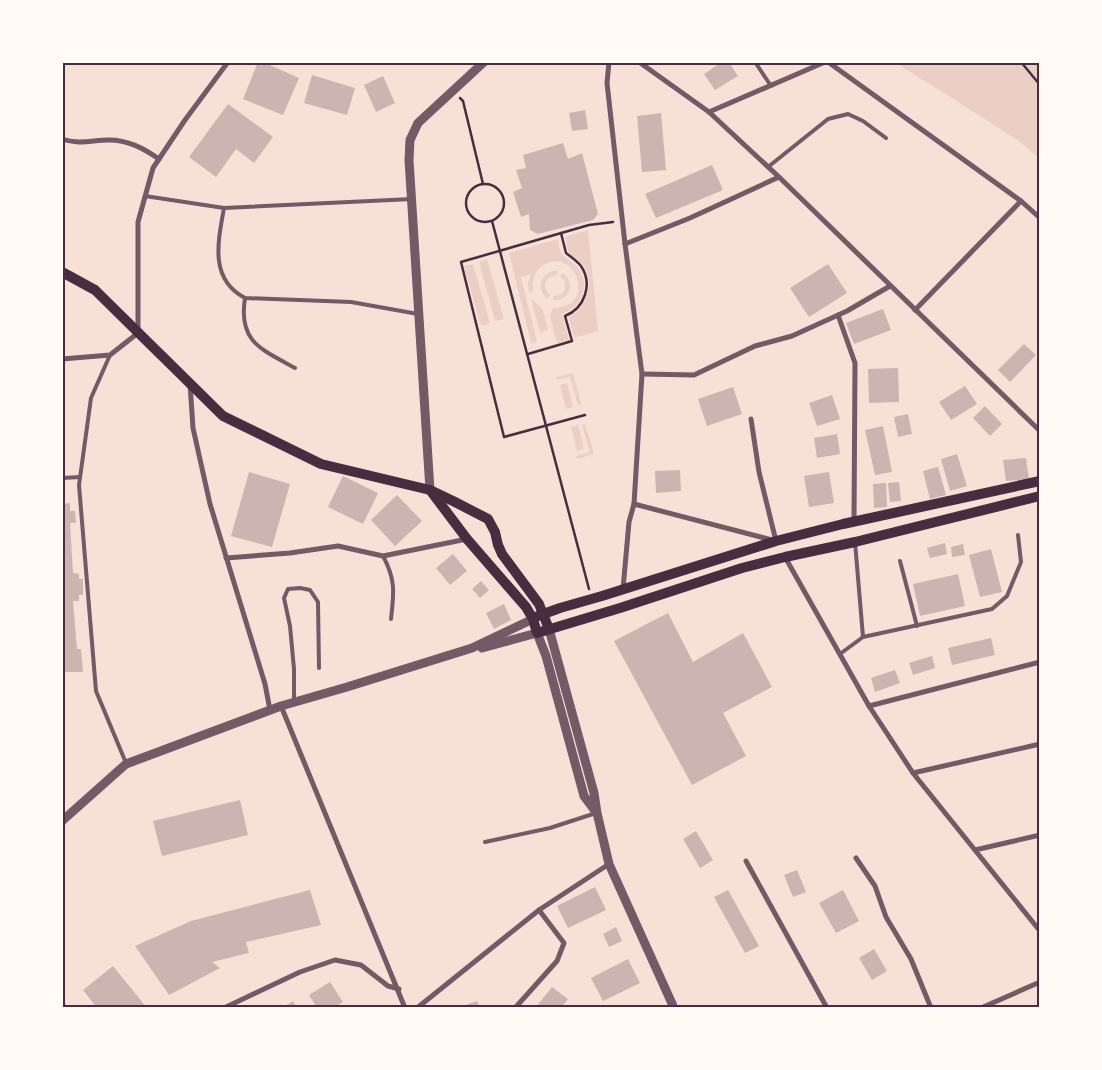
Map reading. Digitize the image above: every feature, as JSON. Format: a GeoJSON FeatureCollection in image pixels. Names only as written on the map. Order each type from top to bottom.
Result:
{"type":"FeatureCollection","features":[{"type":"Feature","properties":{"kind":"main road"},"geometry":{"type":"LineString","coordinates":[[62,272],[95,290],[223,416],[321,464],[430,490],[488,519],[495,532],[502,554],[539,604],[549,629]]}},
{"type":"Feature","properties":{"kind":"main road"},"geometry":{"type":"LineString","coordinates":[[533,619],[543,614],[776,541],[1040,481]]}},
{"type":"Feature","properties":{"kind":"main road"},"geometry":{"type":"LineString","coordinates":[[430,490],[467,539],[526,607],[533,619],[537,633],[742,568],[1040,496]]}},
{"type":"Feature","properties":{"kind":"main road"},"geometry":{"type":"LineString","coordinates":[[776,541],[785,557]]}},
{"type":"Feature","properties":{"kind":"street"},"geometry":{"type":"LineString","coordinates":[[62,359],[110,355],[138,333],[138,222],[153,168],[185,120],[228,62]]}},
{"type":"Feature","properties":{"kind":"street"},"geometry":{"type":"LineString","coordinates":[[430,490],[408,148],[412,132],[418,123],[484,62]]}},
{"type":"Feature","properties":{"kind":"street"},"geometry":{"type":"LineString","coordinates":[[609,62],[607,83],[642,374],[634,504],[629,522],[622,590]]}},
{"type":"Feature","properties":{"kind":"street"},"geometry":{"type":"LineString","coordinates":[[639,62],[709,112],[779,177],[1040,431]]}},
{"type":"Feature","properties":{"kind":"street"},"geometry":{"type":"LineString","coordinates":[[709,112],[826,62],[1021,201],[1040,218]]}},
{"type":"Feature","properties":{"kind":"street"},"geometry":{"type":"LineString","coordinates":[[62,139],[80,143],[120,140],[144,149],[159,159]]}},
{"type":"Feature","properties":{"kind":"street"},"geometry":{"type":"LineString","coordinates":[[625,244],[690,218],[779,177]]}},
{"type":"Feature","properties":{"kind":"street"},"geometry":{"type":"LineString","coordinates":[[915,310],[1021,201]]}},
{"type":"Feature","properties":{"kind":"street"},"geometry":{"type":"LineString","coordinates":[[642,374],[694,375],[755,346],[792,336],[838,315],[890,286]]}},
{"type":"Feature","properties":{"kind":"street"},"geometry":{"type":"LineString","coordinates":[[838,315],[855,363],[854,522]]}},
{"type":"Feature","properties":{"kind":"street"},"geometry":{"type":"LineString","coordinates":[[190,384],[193,428],[210,504],[265,684],[270,710]]}},
{"type":"Feature","properties":{"kind":"street"},"geometry":{"type":"LineString","coordinates":[[634,504],[776,541],[759,472],[751,419]]}},
{"type":"Feature","properties":{"kind":"street"},"geometry":{"type":"LineString","coordinates":[[226,558],[290,553],[338,546],[383,556],[467,539]]}},
{"type":"Feature","properties":{"kind":"street"},"geometry":{"type":"LineString","coordinates":[[785,557],[869,706],[913,773],[1040,931]]}},
{"type":"Feature","properties":{"kind":"street"},"geometry":{"type":"LineString","coordinates":[[62,820],[126,764],[281,706],[472,648],[533,619]]}},
{"type":"Feature","properties":{"kind":"street"},"geometry":{"type":"LineString","coordinates":[[549,629],[594,793],[609,864],[674,1008]]}},
{"type":"Feature","properties":{"kind":"street"},"geometry":{"type":"LineString","coordinates":[[472,648],[479,648],[537,633],[546,656],[584,796],[597,813]]}},
{"type":"Feature","properties":{"kind":"street"},"geometry":{"type":"LineString","coordinates":[[869,706],[1040,662]]}},
{"type":"Feature","properties":{"kind":"street"},"geometry":{"type":"LineString","coordinates":[[281,706],[405,1008]]}},
{"type":"Feature","properties":{"kind":"street"},"geometry":{"type":"LineString","coordinates":[[913,773],[1040,744]]}},
{"type":"Feature","properties":{"kind":"street"},"geometry":{"type":"LineString","coordinates":[[974,850],[1040,835]]}},
{"type":"Feature","properties":{"kind":"street"},"geometry":{"type":"LineString","coordinates":[[856,858],[875,886],[886,917],[911,959],[931,1008]]}},
{"type":"Feature","properties":{"kind":"street"},"geometry":{"type":"LineString","coordinates":[[746,861],[827,1008]]}},
{"type":"Feature","properties":{"kind":"street"},"geometry":{"type":"LineString","coordinates":[[417,1008],[539,910],[609,864]]}},
{"type":"Feature","properties":{"kind":"street"},"geometry":{"type":"LineString","coordinates":[[515,1008],[557,962],[564,943],[539,910]]}},
{"type":"Feature","properties":{"kind":"street"},"geometry":{"type":"LineString","coordinates":[[224,1008],[300,972],[336,960],[361,965],[388,986],[399,990]]}},
{"type":"Feature","properties":{"kind":"street"},"geometry":{"type":"LineString","coordinates":[[981,1008],[1040,982]]}},
{"type":"Feature","properties":{"kind":"street"},"geometry":{"type":"LineString","coordinates":[[62,1004],[65,1008]]}},
{"type":"Feature","properties":{"kind":"lane"},"geometry":{"type":"LineString","coordinates":[[755,62],[771,86]]}},
{"type":"Feature","properties":{"kind":"lane"},"geometry":{"type":"LineString","coordinates":[[768,167],[828,118],[848,114],[863,121],[886,138]]}},
{"type":"Feature","properties":{"kind":"lane"},"geometry":{"type":"LineString","coordinates":[[146,196],[224,208],[412,199]]}},
{"type":"Feature","properties":{"kind":"lane"},"geometry":{"type":"LineString","coordinates":[[224,208],[218,244],[222,275],[234,292],[245,298],[351,302],[419,314]]}},
{"type":"Feature","properties":{"kind":"lane"},"geometry":{"type":"LineString","coordinates":[[245,298],[243,314],[247,333],[262,349],[294,368]]}},
{"type":"Feature","properties":{"kind":"lane"},"geometry":{"type":"LineString","coordinates":[[110,355],[92,398],[80,485],[96,691],[126,764]]}},
{"type":"Feature","properties":{"kind":"lane"},"geometry":{"type":"LineString","coordinates":[[62,478],[80,477]]}},
{"type":"Feature","properties":{"kind":"lane"},"geometry":{"type":"LineString","coordinates":[[840,654],[863,637],[992,609],[1007,596],[1021,562],[1018,535]]}},
{"type":"Feature","properties":{"kind":"lane"},"geometry":{"type":"LineString","coordinates":[[855,542],[863,637]]}},
{"type":"Feature","properties":{"kind":"lane"},"geometry":{"type":"LineString","coordinates":[[383,556],[390,569],[395,589],[391,619]]}},
{"type":"Feature","properties":{"kind":"lane"},"geometry":{"type":"LineString","coordinates":[[900,561],[917,626]]}},
{"type":"Feature","properties":{"kind":"lane"},"geometry":{"type":"LineString","coordinates":[[294,702],[294,669],[290,626],[284,598],[288,589],[300,588],[310,590],[318,602],[319,668]]}},
{"type":"Feature","properties":{"kind":"lane"},"geometry":{"type":"LineString","coordinates":[[485,842],[550,828],[597,813]]}},
{"type":"Feature","properties":{"kind":"path"},"geometry":{"type":"LineString","coordinates":[[1021,62],[1040,85]]}},
{"type":"Feature","properties":{"kind":"path"},"geometry":{"type":"LineString","coordinates":[[454,91],[463,102],[483,184]]}},
{"type":"Feature","properties":{"kind":"path"},"geometry":{"type":"LineString","coordinates":[[483,184],[495,188],[503,197],[503,210],[492,221],[477,221],[468,212],[466,206],[468,194],[477,186],[483,184]]}},
{"type":"Feature","properties":{"kind":"path"},"geometry":{"type":"LineString","coordinates":[[585,415],[504,438],[461,262],[589,225],[622,220]]}},
{"type":"Feature","properties":{"kind":"path"},"geometry":{"type":"LineString","coordinates":[[492,221],[590,588],[581,591]]}},
{"type":"Feature","properties":{"kind":"path"},"geometry":{"type":"LineString","coordinates":[[528,354],[572,341],[566,316],[576,310],[584,299],[586,292],[586,279],[581,267],[566,253],[561,233]]}},
{"type":"Feature","properties":{"kind":"shaded area"},"geometry":{"type":"Polygon","coordinates":[[[906,62],[1039,63],[1039,158],[1019,141],[901,66],[906,62]]]}},
{"type":"Feature","properties":{"kind":"shaded area"},"geometry":{"type":"Polygon","coordinates":[[[588,230],[598,331],[574,338],[569,317],[585,302],[589,280],[584,266],[569,253],[565,237],[588,230]]]}},
{"type":"Feature","properties":{"kind":"shaded area"},"geometry":{"type":"Polygon","coordinates":[[[558,239],[561,253],[575,265],[584,281],[584,287],[579,301],[569,311],[562,314],[569,340],[557,343],[550,317],[553,308],[567,305],[576,298],[579,288],[577,278],[572,269],[564,263],[554,261],[542,266],[537,271],[533,281],[533,291],[529,292],[528,283],[531,274],[521,277],[537,342],[531,343],[509,253],[558,239]]]}},
{"type":"Feature","properties":{"kind":"shaded area"},"geometry":{"type":"Polygon","coordinates":[[[487,259],[504,319],[495,321],[479,262],[487,259]]]}},
{"type":"Feature","properties":{"kind":"shaded area"},"geometry":{"type":"Polygon","coordinates":[[[473,264],[490,323],[481,326],[464,266],[473,264]]]}},
{"type":"Feature","properties":{"kind":"shaded area"},"geometry":{"type":"Polygon","coordinates":[[[552,271],[558,271],[556,275],[547,280],[545,286],[550,295],[547,299],[542,291],[541,284],[544,276],[552,271]]]}},
{"type":"Feature","properties":{"kind":"shaded area"},"geometry":{"type":"Polygon","coordinates":[[[563,273],[569,282],[569,291],[564,298],[553,300],[554,296],[562,294],[565,289],[565,281],[560,276],[563,273]]]}},
{"type":"Feature","properties":{"kind":"shaded area"},"geometry":{"type":"Polygon","coordinates":[[[531,298],[543,310],[548,330],[540,332],[531,298]]]}},
{"type":"Feature","properties":{"kind":"shaded area"},"geometry":{"type":"Polygon","coordinates":[[[573,373],[581,404],[578,405],[570,377],[557,380],[556,377],[573,373]]]}},
{"type":"Feature","properties":{"kind":"shaded area"},"geometry":{"type":"Polygon","coordinates":[[[567,383],[573,407],[566,409],[560,385],[567,383]]]}},
{"type":"Feature","properties":{"kind":"shaded area"},"geometry":{"type":"Polygon","coordinates":[[[585,424],[594,454],[577,459],[576,456],[590,452],[582,425],[585,424]]]}},
{"type":"Feature","properties":{"kind":"shaded area"},"geometry":{"type":"Polygon","coordinates":[[[578,425],[584,449],[577,451],[571,427],[578,425]]]}},
{"type":"Feature","properties":{"kind":"building"},"geometry":{"type":"Polygon","coordinates":[[[258,62],[263,62],[299,78],[283,115],[243,99],[258,62]]]}},
{"type":"Feature","properties":{"kind":"building"},"geometry":{"type":"Polygon","coordinates":[[[722,62],[729,62],[738,76],[715,90],[704,74],[722,62]]]}},
{"type":"Feature","properties":{"kind":"building"},"geometry":{"type":"Polygon","coordinates":[[[312,75],[355,88],[347,115],[304,103],[312,75]]]}},
{"type":"Feature","properties":{"kind":"building"},"geometry":{"type":"Polygon","coordinates":[[[383,76],[395,103],[376,112],[364,85],[383,76]]]}},
{"type":"Feature","properties":{"kind":"building"},"geometry":{"type":"Polygon","coordinates":[[[228,104],[273,137],[254,163],[236,149],[216,177],[189,157],[228,104]]]}},
{"type":"Feature","properties":{"kind":"building"},"geometry":{"type":"Polygon","coordinates":[[[585,110],[588,129],[572,131],[569,113],[585,110]]]}},
{"type":"Feature","properties":{"kind":"building"},"geometry":{"type":"Polygon","coordinates":[[[661,113],[666,170],[642,172],[637,116],[661,113]]]}},
{"type":"Feature","properties":{"kind":"building"},"geometry":{"type":"Polygon","coordinates":[[[563,143],[568,159],[582,153],[598,214],[593,220],[538,234],[530,230],[529,214],[521,217],[513,192],[522,188],[516,170],[526,168],[523,155],[563,143]]]}},
{"type":"Feature","properties":{"kind":"building"},"geometry":{"type":"Polygon","coordinates":[[[712,165],[723,190],[656,218],[645,194],[712,165]]]}},
{"type":"Feature","properties":{"kind":"building"},"geometry":{"type":"Polygon","coordinates":[[[828,264],[847,293],[809,317],[790,288],[828,264]]]}},
{"type":"Feature","properties":{"kind":"building"},"geometry":{"type":"Polygon","coordinates":[[[883,309],[891,330],[854,344],[846,323],[883,309]]]}},
{"type":"Feature","properties":{"kind":"building"},"geometry":{"type":"Polygon","coordinates":[[[1024,344],[1036,355],[1010,382],[998,370],[1024,344]]]}},
{"type":"Feature","properties":{"kind":"building"},"geometry":{"type":"Polygon","coordinates":[[[898,368],[899,402],[869,403],[868,369],[898,368]]]}},
{"type":"Feature","properties":{"kind":"building"},"geometry":{"type":"Polygon","coordinates":[[[965,386],[977,404],[951,420],[939,402],[965,386]]]}},
{"type":"Feature","properties":{"kind":"building"},"geometry":{"type":"Polygon","coordinates":[[[733,387],[742,414],[707,426],[698,399],[733,387]]]}},
{"type":"Feature","properties":{"kind":"building"},"geometry":{"type":"Polygon","coordinates":[[[832,395],[840,419],[817,426],[809,403],[832,395]]]}},
{"type":"Feature","properties":{"kind":"building"},"geometry":{"type":"Polygon","coordinates":[[[985,406],[1002,424],[990,436],[973,418],[985,406]]]}},
{"type":"Feature","properties":{"kind":"building"},"geometry":{"type":"Polygon","coordinates":[[[908,414],[912,434],[898,437],[894,417],[908,414]]]}},
{"type":"Feature","properties":{"kind":"building"},"geometry":{"type":"Polygon","coordinates":[[[883,426],[892,472],[875,475],[865,430],[883,426]]]}},
{"type":"Feature","properties":{"kind":"building"},"geometry":{"type":"Polygon","coordinates":[[[837,434],[840,454],[817,458],[814,438],[837,434]]]}},
{"type":"Feature","properties":{"kind":"building"},"geometry":{"type":"Polygon","coordinates":[[[957,454],[967,486],[950,491],[941,459],[957,454]]]}},
{"type":"Feature","properties":{"kind":"building"},"geometry":{"type":"Polygon","coordinates":[[[1026,458],[1029,479],[1006,481],[1003,460],[1026,458]]]}},
{"type":"Feature","properties":{"kind":"building"},"geometry":{"type":"Polygon","coordinates":[[[938,467],[946,495],[930,499],[923,471],[938,467]]]}},
{"type":"Feature","properties":{"kind":"building"},"geometry":{"type":"Polygon","coordinates":[[[680,470],[681,491],[656,493],[655,471],[680,470]]]}},
{"type":"Feature","properties":{"kind":"building"},"geometry":{"type":"Polygon","coordinates":[[[249,472],[290,484],[272,547],[231,536],[249,472]]]}},
{"type":"Feature","properties":{"kind":"building"},"geometry":{"type":"Polygon","coordinates":[[[829,472],[834,503],[809,507],[804,476],[829,472]]]}},
{"type":"Feature","properties":{"kind":"building"},"geometry":{"type":"Polygon","coordinates":[[[343,476],[378,493],[363,524],[328,507],[343,476]]]}},
{"type":"Feature","properties":{"kind":"building"},"geometry":{"type":"Polygon","coordinates":[[[899,482],[901,501],[890,502],[888,483],[899,482]]]}},
{"type":"Feature","properties":{"kind":"building"},"geometry":{"type":"Polygon","coordinates":[[[886,483],[887,507],[874,508],[873,484],[886,483]]]}},
{"type":"Feature","properties":{"kind":"building"},"geometry":{"type":"Polygon","coordinates":[[[397,495],[422,521],[395,546],[371,520],[397,495]]]}},
{"type":"Feature","properties":{"kind":"building"},"geometry":{"type":"Polygon","coordinates":[[[70,503],[70,511],[75,511],[76,523],[70,523],[73,573],[79,574],[79,579],[83,579],[83,595],[79,595],[79,601],[73,601],[77,649],[81,649],[83,672],[62,672],[62,504],[70,503]]]}},
{"type":"Feature","properties":{"kind":"building"},"geometry":{"type":"Polygon","coordinates":[[[945,543],[947,554],[930,558],[927,548],[945,543]]]}},
{"type":"Feature","properties":{"kind":"building"},"geometry":{"type":"Polygon","coordinates":[[[963,544],[965,555],[952,557],[951,547],[963,544]]]}},
{"type":"Feature","properties":{"kind":"building"},"geometry":{"type":"Polygon","coordinates":[[[991,549],[1002,592],[980,597],[969,555],[991,549]]]}},
{"type":"Feature","properties":{"kind":"building"},"geometry":{"type":"Polygon","coordinates":[[[453,554],[467,571],[450,585],[436,568],[453,554]]]}},
{"type":"Feature","properties":{"kind":"building"},"geometry":{"type":"Polygon","coordinates":[[[958,574],[965,606],[920,616],[913,584],[958,574]]]}},
{"type":"Feature","properties":{"kind":"building"},"geometry":{"type":"Polygon","coordinates":[[[481,581],[489,590],[480,598],[472,589],[481,581]]]}},
{"type":"Feature","properties":{"kind":"building"},"geometry":{"type":"Polygon","coordinates":[[[504,604],[511,620],[494,629],[486,613],[504,604]]]}},
{"type":"Feature","properties":{"kind":"building"},"geometry":{"type":"Polygon","coordinates":[[[668,613],[693,662],[743,633],[772,687],[723,713],[746,756],[692,785],[614,641],[668,613]]]}},
{"type":"Feature","properties":{"kind":"building"},"geometry":{"type":"Polygon","coordinates":[[[991,638],[995,655],[952,665],[948,648],[991,638]]]}},
{"type":"Feature","properties":{"kind":"building"},"geometry":{"type":"Polygon","coordinates":[[[932,656],[935,668],[913,675],[909,663],[932,656]]]}},
{"type":"Feature","properties":{"kind":"building"},"geometry":{"type":"Polygon","coordinates":[[[895,670],[900,683],[875,692],[871,678],[895,670]]]}},
{"type":"Feature","properties":{"kind":"building"},"geometry":{"type":"Polygon","coordinates":[[[240,800],[248,835],[162,856],[153,821],[240,800]]]}},
{"type":"Feature","properties":{"kind":"building"},"geometry":{"type":"Polygon","coordinates":[[[696,831],[713,860],[700,868],[683,839],[696,831]]]}},
{"type":"Feature","properties":{"kind":"building"},"geometry":{"type":"Polygon","coordinates":[[[797,870],[806,892],[793,897],[784,875],[797,870]]]}},
{"type":"Feature","properties":{"kind":"building"},"geometry":{"type":"Polygon","coordinates":[[[595,887],[606,910],[568,928],[557,906],[595,887]]]}},
{"type":"Feature","properties":{"kind":"building"},"geometry":{"type":"Polygon","coordinates":[[[310,890],[321,925],[246,942],[249,953],[212,962],[220,968],[169,995],[135,946],[191,921],[310,890]]]}},
{"type":"Feature","properties":{"kind":"building"},"geometry":{"type":"Polygon","coordinates":[[[728,890],[759,946],[745,953],[714,897],[728,890]]]}},
{"type":"Feature","properties":{"kind":"building"},"geometry":{"type":"Polygon","coordinates":[[[843,890],[859,921],[836,933],[819,903],[843,890]]]}},
{"type":"Feature","properties":{"kind":"building"},"geometry":{"type":"Polygon","coordinates":[[[616,927],[622,941],[609,947],[603,934],[616,927]]]}},
{"type":"Feature","properties":{"kind":"building"},"geometry":{"type":"Polygon","coordinates":[[[874,949],[887,971],[872,980],[859,958],[874,949]]]}},
{"type":"Feature","properties":{"kind":"building"},"geometry":{"type":"Polygon","coordinates":[[[628,959],[640,983],[603,1001],[591,978],[628,959]]]}},
{"type":"Feature","properties":{"kind":"building"},"geometry":{"type":"Polygon","coordinates":[[[113,966],[147,1008],[97,1008],[83,990],[113,966]]]}},
{"type":"Feature","properties":{"kind":"building"},"geometry":{"type":"Polygon","coordinates":[[[330,982],[343,1002],[333,1008],[317,1008],[309,995],[330,982]]]}},
{"type":"Feature","properties":{"kind":"building"},"geometry":{"type":"Polygon","coordinates":[[[552,987],[568,999],[561,1008],[535,1008],[552,987]]]}},
{"type":"Feature","properties":{"kind":"building"},"geometry":{"type":"Polygon","coordinates":[[[293,1001],[297,1008],[282,1008],[293,1001]]]}},
{"type":"Feature","properties":{"kind":"building"},"geometry":{"type":"Polygon","coordinates":[[[477,1001],[480,1008],[460,1008],[460,1007],[477,1001]]]}}]}
